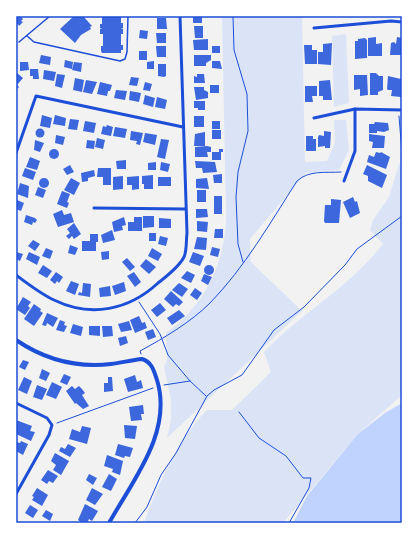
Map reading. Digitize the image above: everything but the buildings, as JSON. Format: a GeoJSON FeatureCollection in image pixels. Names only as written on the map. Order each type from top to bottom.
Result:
{"type":"FeatureCollection","features":[{"type":"Feature","properties":{"kind":"street"},"geometry":{"type":"LineString","coordinates":[[16,275],[53,300],[87,310],[109,310],[137,300],[170,273],[184,257],[187,233],[185,209],[180,16]]}},
{"type":"Feature","properties":{"kind":"street"},"geometry":{"type":"LineString","coordinates":[[314,28],[391,21],[402,22]]}},
{"type":"Feature","properties":{"kind":"street"},"geometry":{"type":"LineString","coordinates":[[16,153],[36,96],[183,127]]}},
{"type":"Feature","properties":{"kind":"street"},"geometry":{"type":"LineString","coordinates":[[314,118],[355,109],[400,109]]}},
{"type":"Feature","properties":{"kind":"street"},"geometry":{"type":"LineString","coordinates":[[344,181],[356,146],[355,109]]}},
{"type":"Feature","properties":{"kind":"street"},"geometry":{"type":"LineString","coordinates":[[94,208],[185,209]]}},
{"type":"Feature","properties":{"kind":"street"},"geometry":{"type":"LineString","coordinates":[[16,340],[46,356],[72,363],[97,365],[142,359],[147,361],[153,367],[159,386],[161,411],[155,439],[108,523]]}},
{"type":"Feature","properties":{"kind":"street"},"geometry":{"type":"LineString","coordinates":[[16,403],[47,418],[52,425],[50,435],[16,494]]}},
{"type":"Feature","properties":{"kind":"lane"},"geometry":{"type":"LineString","coordinates":[[19,42],[50,16]]}},
{"type":"Feature","properties":{"kind":"lane"},"geometry":{"type":"LineString","coordinates":[[27,36],[34,42],[120,61],[125,59],[127,52],[128,16]]}},
{"type":"Feature","properties":{"kind":"path"},"geometry":{"type":"LineString","coordinates":[[233,16],[234,50],[247,94],[248,131],[238,172],[236,197],[238,244],[244,263]]}},
{"type":"Feature","properties":{"kind":"path"},"geometry":{"type":"LineString","coordinates":[[400,109],[402,153]]}},
{"type":"Feature","properties":{"kind":"path"},"geometry":{"type":"LineString","coordinates":[[142,359],[140,351],[161,339],[210,303],[244,263],[297,181],[311,173],[348,172]]}},
{"type":"Feature","properties":{"kind":"path"},"geometry":{"type":"LineString","coordinates":[[135,523],[147,507],[158,481],[176,453],[207,396],[214,390],[242,375],[274,330],[304,307],[345,265],[357,249],[402,216]]}},
{"type":"Feature","properties":{"kind":"path"},"geometry":{"type":"LineString","coordinates":[[137,300],[160,334],[168,355],[190,381],[207,396]]}},
{"type":"Feature","properties":{"kind":"path"},"geometry":{"type":"LineString","coordinates":[[52,425],[159,386],[190,381]]}},
{"type":"Feature","properties":{"kind":"path"},"geometry":{"type":"LineString","coordinates":[[239,412],[259,438],[286,456],[303,478],[311,478],[309,488],[289,523]]}},
{"type":"Feature","properties":{"kind":"shaded area"},"geometry":{"type":"Polygon","coordinates":[[[222,16],[302,16],[305,162],[327,161],[335,143],[334,120],[346,120],[349,150],[339,170],[306,173],[250,239],[251,262],[302,311],[167,438],[171,420],[171,400],[164,367],[167,359],[166,333],[186,316],[202,296],[214,274],[224,239],[226,208],[222,16]]]}},
{"type":"Feature","properties":{"kind":"shaded area"},"geometry":{"type":"Polygon","coordinates":[[[346,34],[349,103],[334,107],[332,36],[346,34]]]}},
{"type":"Feature","properties":{"kind":"shaded area"},"geometry":{"type":"Polygon","coordinates":[[[402,163],[402,395],[358,434],[283,523],[144,523],[155,494],[170,463],[187,434],[197,421],[207,410],[232,410],[271,372],[264,352],[278,338],[356,274],[383,244],[370,230],[373,220],[389,197],[399,164],[402,163]]]}},
{"type":"Feature","properties":{"kind":"water"},"geometry":{"type":"Polygon","coordinates":[[[402,403],[402,523],[293,523],[307,496],[358,434],[385,413],[402,403]]]}}]}
